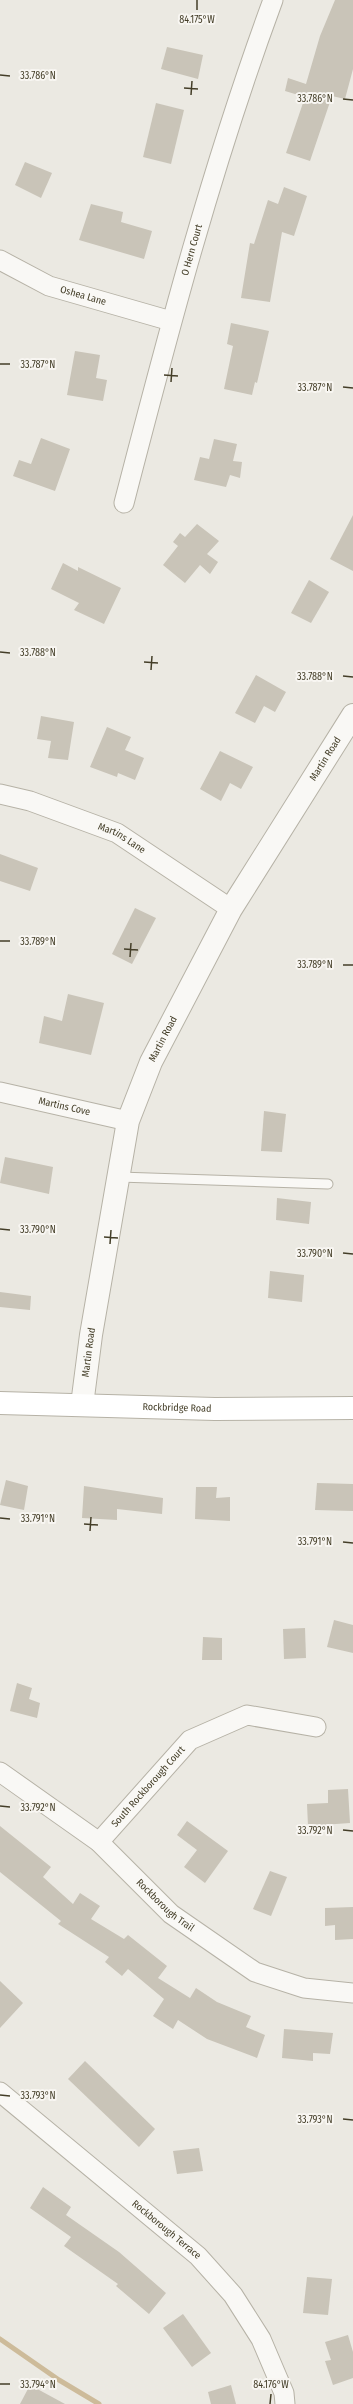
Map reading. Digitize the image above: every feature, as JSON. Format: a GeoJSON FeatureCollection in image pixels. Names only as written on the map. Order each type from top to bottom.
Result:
{"type":"FeatureCollection","features":[{"type":"Feature","properties":{"kind":"main road","name":"Rockbridge Road"},"geometry":{"type":"LineString","coordinates":[[0,1403],[215,1409],[353,1408]]}},
{"type":"Feature","properties":{"kind":"street","name":"O Hern Court"},"geometry":{"type":"LineString","coordinates":[[124,503],[171,322],[212,178],[273,0]]}},
{"type":"Feature","properties":{"kind":"street","name":"Oshea Lane"},"geometry":{"type":"LineString","coordinates":[[0,260],[49,286],[171,322]]}},
{"type":"Feature","properties":{"kind":"street","name":"Martin Road"},"geometry":{"type":"LineString","coordinates":[[82,1405],[91,1335],[128,1121],[151,1062],[231,909],[353,715]]}},
{"type":"Feature","properties":{"kind":"street","name":"Martins Lane"},"geometry":{"type":"LineString","coordinates":[[0,794],[30,801],[117,833],[231,909]]}},
{"type":"Feature","properties":{"kind":"street","name":"Martins Cove"},"geometry":{"type":"LineString","coordinates":[[0,1092],[128,1121]]}},
{"type":"Feature","properties":{"kind":"street","name":"South Rockborough Court"},"geometry":{"type":"LineString","coordinates":[[99,1842],[190,1740],[247,1715],[316,1727]]}},
{"type":"Feature","properties":{"kind":"street","name":"Rockborough Trail"},"geometry":{"type":"LineString","coordinates":[[0,1772],[99,1842],[172,1914],[255,1972],[304,1988],[353,1992]]}},
{"type":"Feature","properties":{"kind":"street","name":"Rockborough Terrace"},"geometry":{"type":"LineString","coordinates":[[0,2092],[198,2256],[232,2295],[261,2339],[284,2393],[284,2404]]}},
{"type":"Feature","properties":{"kind":"lane"},"geometry":{"type":"LineString","coordinates":[[119,1177],[328,1184]]}},
{"type":"Feature","properties":{"kind":"building"},"geometry":{"type":"Polygon","coordinates":[[[335,0],[353,0],[353,69],[345,99],[332,96],[310,161],[286,153],[305,97],[285,91],[288,78],[306,84],[320,36],[335,0]]]}},
{"type":"Feature","properties":{"kind":"building"},"geometry":{"type":"Polygon","coordinates":[[[167,47],[203,55],[198,79],[161,69],[167,47]]]}},
{"type":"Feature","properties":{"kind":"building"},"geometry":{"type":"Polygon","coordinates":[[[156,103],[184,110],[171,164],[143,157],[156,103]]]}},
{"type":"Feature","properties":{"kind":"building"},"geometry":{"type":"Polygon","coordinates":[[[25,162],[52,173],[41,198],[15,185],[25,162]]]}},
{"type":"Feature","properties":{"kind":"building"},"geometry":{"type":"Polygon","coordinates":[[[284,187],[307,196],[294,236],[282,232],[270,302],[241,298],[250,243],[254,244],[268,200],[278,204],[284,187]]]}},
{"type":"Feature","properties":{"kind":"building"},"geometry":{"type":"Polygon","coordinates":[[[91,204],[123,212],[121,222],[152,231],[144,259],[79,240],[91,204]]]}},
{"type":"Feature","properties":{"kind":"building"},"geometry":{"type":"Polygon","coordinates":[[[231,323],[269,331],[257,383],[255,382],[252,395],[224,389],[233,346],[227,344],[231,323]]]}},
{"type":"Feature","properties":{"kind":"building"},"geometry":{"type":"Polygon","coordinates":[[[75,351],[100,355],[96,378],[107,380],[103,401],[67,395],[75,351]]]}},
{"type":"Feature","properties":{"kind":"building"},"geometry":{"type":"Polygon","coordinates":[[[41,438],[70,449],[55,491],[13,476],[19,460],[31,464],[41,438]]]}},
{"type":"Feature","properties":{"kind":"building"},"geometry":{"type":"Polygon","coordinates":[[[214,439],[237,444],[233,461],[242,462],[240,478],[230,475],[226,487],[194,480],[200,457],[209,459],[214,439]]]}},
{"type":"Feature","properties":{"kind":"building"},"geometry":{"type":"Polygon","coordinates":[[[353,515],[353,571],[330,559],[353,515]]]}},
{"type":"Feature","properties":{"kind":"building"},"geometry":{"type":"Polygon","coordinates":[[[197,524],[219,541],[207,554],[218,562],[210,574],[200,565],[185,583],[163,565],[178,546],[173,542],[180,533],[185,537],[197,524]]]}},
{"type":"Feature","properties":{"kind":"building"},"geometry":{"type":"Polygon","coordinates":[[[63,563],[78,571],[78,567],[121,588],[104,624],[74,610],[79,603],[51,589],[63,563]]]}},
{"type":"Feature","properties":{"kind":"building"},"geometry":{"type":"Polygon","coordinates":[[[309,580],[329,592],[311,623],[291,613],[309,580]]]}},
{"type":"Feature","properties":{"kind":"building"},"geometry":{"type":"Polygon","coordinates":[[[256,675],[286,692],[275,712],[264,706],[255,723],[235,713],[256,675]]]}},
{"type":"Feature","properties":{"kind":"building"},"geometry":{"type":"Polygon","coordinates":[[[41,716],[74,722],[68,760],[48,758],[51,741],[37,739],[41,716]]]}},
{"type":"Feature","properties":{"kind":"building"},"geometry":{"type":"Polygon","coordinates":[[[107,727],[131,737],[125,750],[144,758],[135,780],[118,773],[117,777],[90,767],[107,727]]]}},
{"type":"Feature","properties":{"kind":"building"},"geometry":{"type":"Polygon","coordinates":[[[220,751],[253,767],[241,789],[230,783],[221,801],[200,789],[220,751]]]}},
{"type":"Feature","properties":{"kind":"building"},"geometry":{"type":"Polygon","coordinates":[[[0,854],[38,868],[30,891],[0,881],[0,854]]]}},
{"type":"Feature","properties":{"kind":"building"},"geometry":{"type":"Polygon","coordinates":[[[135,908],[156,918],[132,964],[112,954],[135,908]]]}},
{"type":"Feature","properties":{"kind":"building"},"geometry":{"type":"Polygon","coordinates":[[[68,994],[104,1003],[91,1055],[39,1043],[44,1016],[62,1021],[68,994]]]}},
{"type":"Feature","properties":{"kind":"building"},"geometry":{"type":"Polygon","coordinates":[[[264,1111],[286,1114],[282,1152],[261,1151],[264,1111]]]}},
{"type":"Feature","properties":{"kind":"building"},"geometry":{"type":"Polygon","coordinates":[[[5,1157],[53,1167],[49,1194],[0,1183],[5,1157]]]}},
{"type":"Feature","properties":{"kind":"building"},"geometry":{"type":"Polygon","coordinates":[[[277,1198],[311,1202],[309,1224],[276,1220],[277,1198]]]}},
{"type":"Feature","properties":{"kind":"building"},"geometry":{"type":"Polygon","coordinates":[[[270,1271],[304,1275],[302,1302],[268,1298],[270,1271]]]}},
{"type":"Feature","properties":{"kind":"building"},"geometry":{"type":"Polygon","coordinates":[[[0,1292],[31,1296],[30,1310],[0,1307],[0,1292]]]}},
{"type":"Feature","properties":{"kind":"building"},"geometry":{"type":"Polygon","coordinates":[[[6,1480],[28,1486],[24,1510],[0,1505],[6,1480]]]}},
{"type":"Feature","properties":{"kind":"building"},"geometry":{"type":"Polygon","coordinates":[[[317,1483],[353,1484],[353,1511],[315,1510],[317,1483]]]}},
{"type":"Feature","properties":{"kind":"building"},"geometry":{"type":"Polygon","coordinates":[[[84,1486],[163,1498],[162,1514],[117,1509],[117,1520],[82,1518],[84,1486]]]}},
{"type":"Feature","properties":{"kind":"building"},"geometry":{"type":"Polygon","coordinates":[[[196,1487],[217,1487],[216,1498],[230,1497],[230,1521],[195,1519],[196,1487]]]}},
{"type":"Feature","properties":{"kind":"building"},"geometry":{"type":"Polygon","coordinates":[[[334,1620],[353,1625],[353,1653],[327,1647],[334,1620]]]}},
{"type":"Feature","properties":{"kind":"building"},"geometry":{"type":"Polygon","coordinates":[[[305,1628],[306,1658],[284,1659],[283,1629],[305,1628]]]}},
{"type":"Feature","properties":{"kind":"building"},"geometry":{"type":"Polygon","coordinates":[[[203,1637],[222,1638],[222,1660],[202,1660],[203,1637]]]}},
{"type":"Feature","properties":{"kind":"building"},"geometry":{"type":"Polygon","coordinates":[[[17,1683],[32,1688],[29,1699],[40,1703],[37,1718],[10,1711],[17,1683]]]}},
{"type":"Feature","properties":{"kind":"building"},"geometry":{"type":"Polygon","coordinates":[[[348,1789],[350,1823],[308,1826],[307,1804],[328,1803],[328,1790],[348,1789]]]}},
{"type":"Feature","properties":{"kind":"building"},"geometry":{"type":"Polygon","coordinates":[[[187,1821],[228,1851],[205,1883],[184,1867],[197,1850],[177,1835],[187,1821]]]}},
{"type":"Feature","properties":{"kind":"building"},"geometry":{"type":"Polygon","coordinates":[[[0,1826],[51,1867],[43,1877],[73,1904],[80,1893],[100,1906],[91,1919],[124,1939],[128,1935],[167,1966],[158,1978],[190,1998],[196,1988],[217,2002],[251,2016],[246,2027],[265,2035],[257,2058],[207,2039],[178,2020],[173,2029],[153,2016],[164,1999],[128,1969],[122,1976],[105,1962],[109,1957],[58,1924],[61,1921],[0,1872],[0,1826]]]}},
{"type":"Feature","properties":{"kind":"building"},"geometry":{"type":"Polygon","coordinates":[[[270,1871],[287,1877],[271,1916],[253,1909],[270,1871]]]}},
{"type":"Feature","properties":{"kind":"building"},"geometry":{"type":"Polygon","coordinates":[[[353,1907],[353,1939],[335,1940],[335,1925],[325,1926],[325,1908],[353,1907]]]}},
{"type":"Feature","properties":{"kind":"building"},"geometry":{"type":"Polygon","coordinates":[[[0,1981],[23,2003],[0,2028],[0,1981]]]}},
{"type":"Feature","properties":{"kind":"building"},"geometry":{"type":"Polygon","coordinates":[[[284,2029],[333,2033],[330,2054],[313,2053],[313,2061],[282,2058],[284,2029]]]}},
{"type":"Feature","properties":{"kind":"building"},"geometry":{"type":"Polygon","coordinates":[[[85,2061],[155,2129],[139,2147],[68,2079],[85,2061]]]}},
{"type":"Feature","properties":{"kind":"building"},"geometry":{"type":"Polygon","coordinates":[[[199,2148],[203,2171],[177,2174],[173,2151],[199,2148]]]}},
{"type":"Feature","properties":{"kind":"building"},"geometry":{"type":"Polygon","coordinates":[[[43,2187],[71,2207],[66,2215],[119,2252],[166,2293],[149,2314],[116,2286],[118,2284],[64,2246],[71,2237],[30,2208],[43,2187]]]}},
{"type":"Feature","properties":{"kind":"building"},"geometry":{"type":"Polygon","coordinates":[[[307,2277],[332,2279],[328,2315],[303,2313],[307,2277]]]}},
{"type":"Feature","properties":{"kind":"building"},"geometry":{"type":"Polygon","coordinates":[[[183,2314],[211,2353],[192,2367],[163,2328],[183,2314]]]}},
{"type":"Feature","properties":{"kind":"building"},"geometry":{"type":"Polygon","coordinates":[[[348,2335],[353,2352],[353,2378],[333,2385],[325,2361],[331,2360],[325,2342],[348,2335]]]}},
{"type":"Feature","properties":{"kind":"building"},"geometry":{"type":"Polygon","coordinates":[[[30,2385],[65,2404],[20,2404],[30,2385]]]}},
{"type":"Feature","properties":{"kind":"building"},"geometry":{"type":"Polygon","coordinates":[[[231,2385],[236,2404],[211,2404],[208,2392],[231,2385]]]}},
{"type":"Feature","properties":{"kind":"waterway"},"geometry":{"type":"LineString","coordinates":[[0,2339],[59,2380],[99,2404]]}}]}
